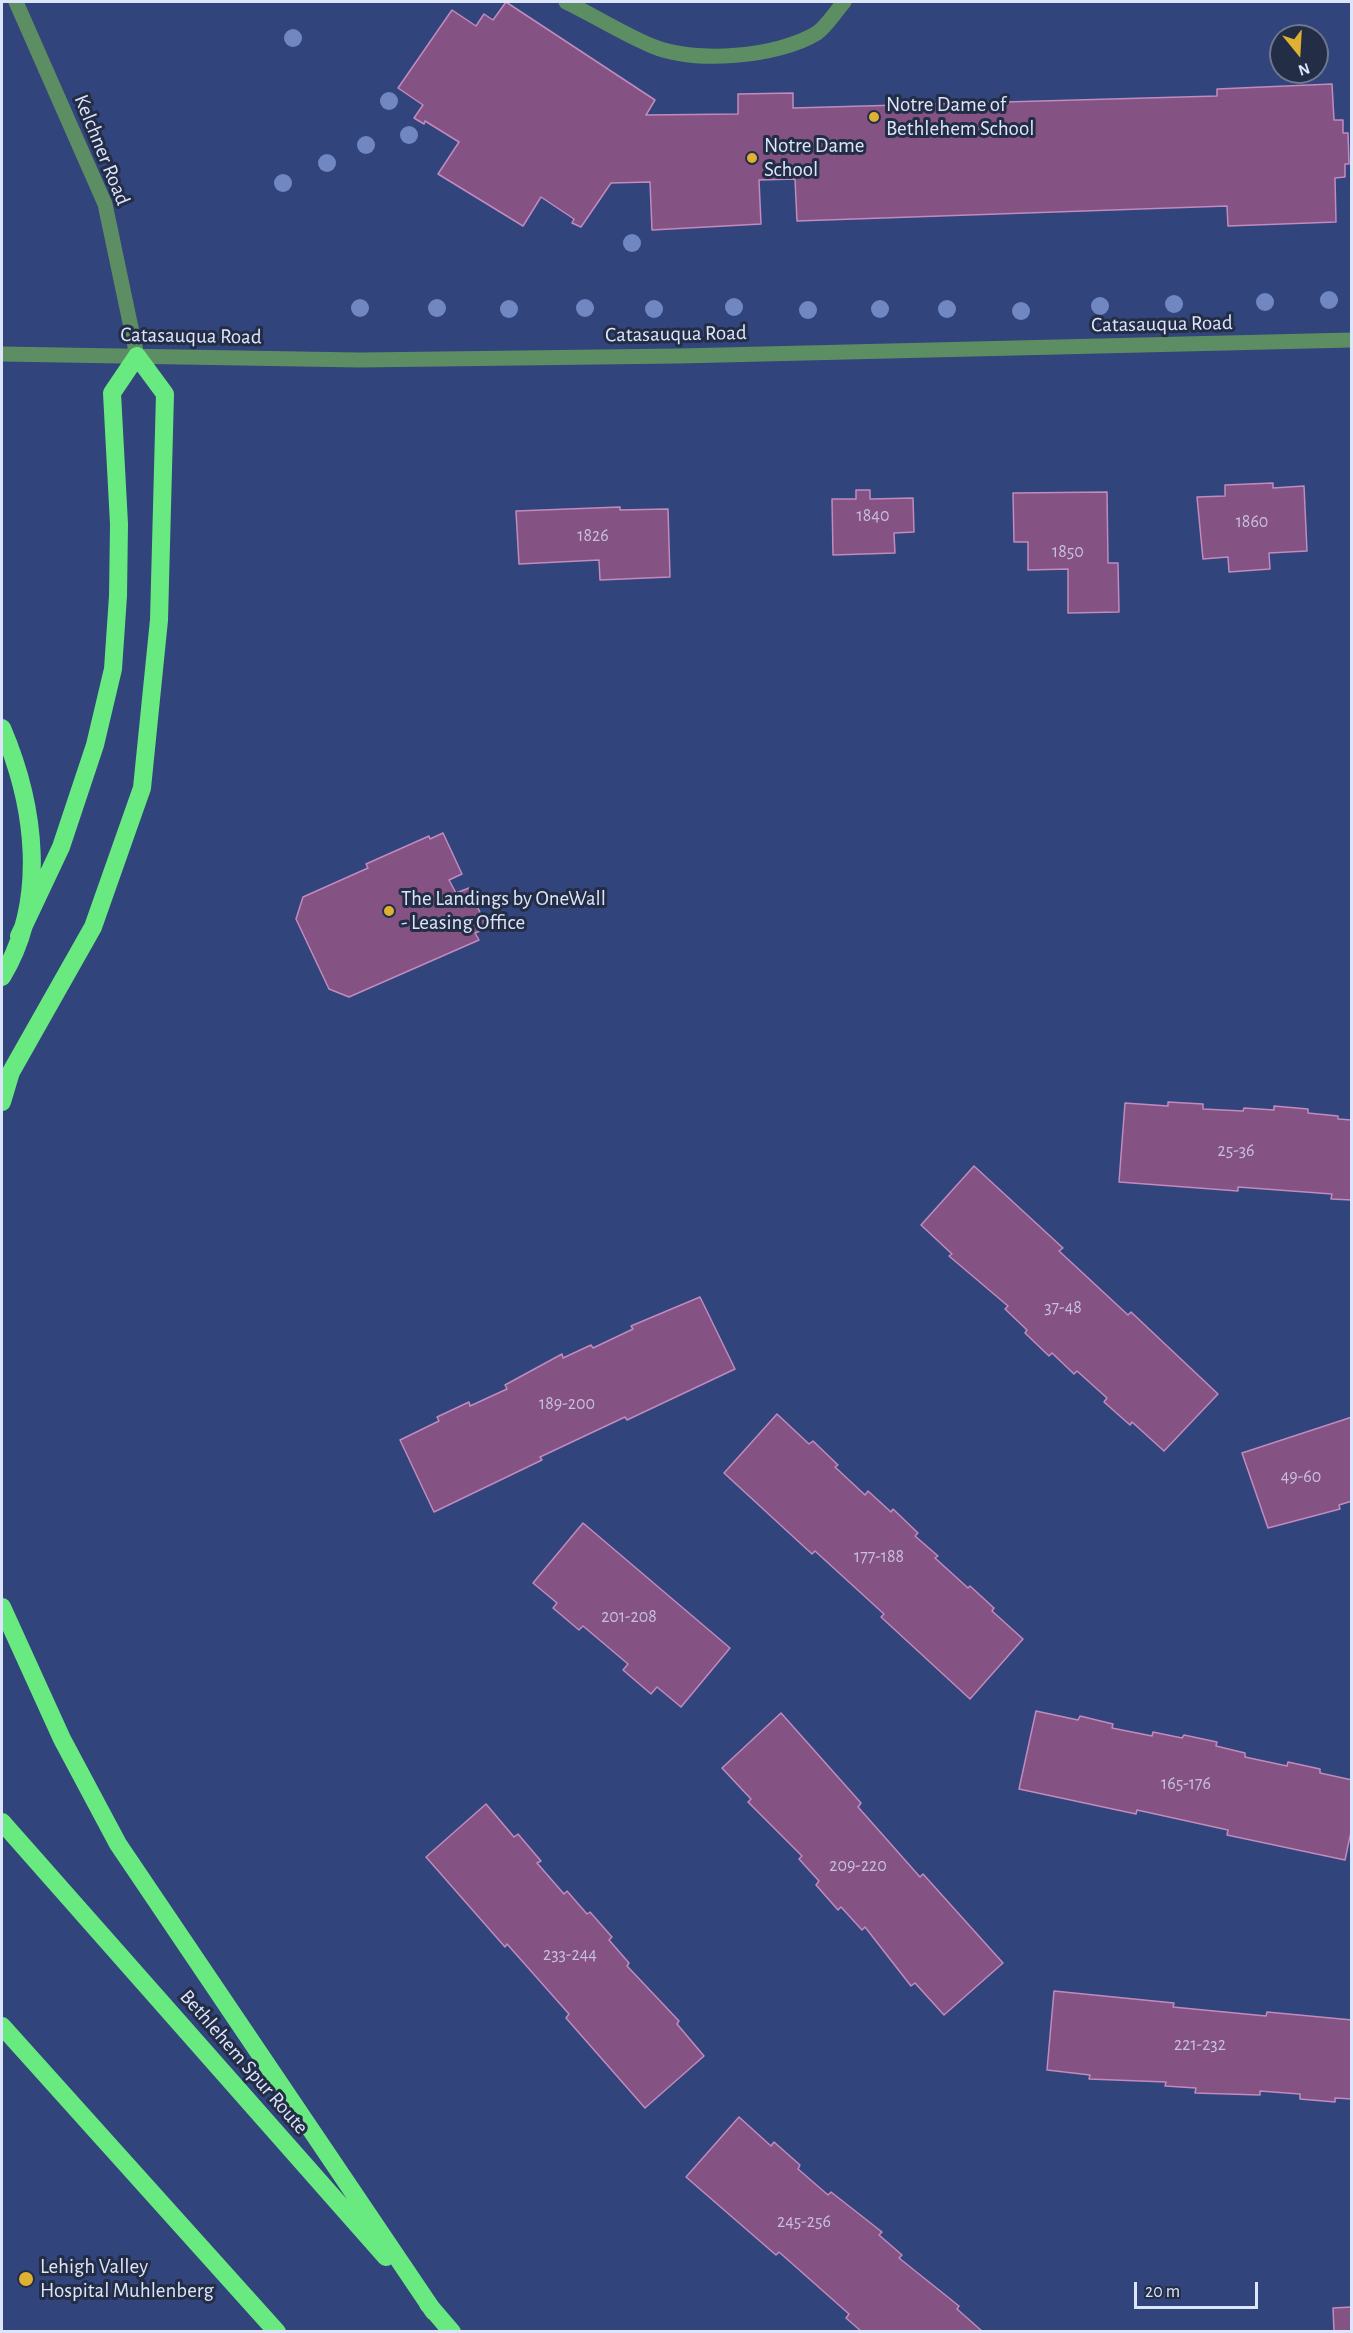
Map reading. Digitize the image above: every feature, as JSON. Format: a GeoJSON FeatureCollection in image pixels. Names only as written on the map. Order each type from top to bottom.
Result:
{"type":"FeatureCollection","features":[{"type":"Feature","properties":{"kind":"highway"},"geometry":{"type":"LineString","coordinates":[[2,977],[61,847],[95,745],[113,669],[118,596],[119,524],[112,393],[138,356],[165,394],[159,620],[142,788],[93,927],[11,1072],[2,1102]]}},
{"type":"Feature","properties":{"kind":"highway"},"geometry":{"type":"LineString","coordinates":[[2,728],[25,792],[33,846],[31,885],[19,936]]}},
{"type":"Feature","properties":{"kind":"highway"},"geometry":{"type":"LineString","coordinates":[[2,1607],[62,1739],[118,1844],[434,2312]]}},
{"type":"Feature","properties":{"kind":"highway","name":"Bethlehem Spur Route"},"geometry":{"type":"LineString","coordinates":[[2,1822],[453,2331]]}},
{"type":"Feature","properties":{"kind":"highway"},"geometry":{"type":"LineString","coordinates":[[2,2026],[277,2331]]}},
{"type":"Feature","properties":{"kind":"street","name":"Kelchner Road"},"geometry":{"type":"LineString","coordinates":[[16,2],[105,204],[138,356]]}},
{"type":"Feature","properties":{"kind":"street"},"geometry":{"type":"LineString","coordinates":[[566,2],[653,47],[688,55],[723,56],[788,48],[819,32],[844,2]]}},
{"type":"Feature","properties":{"kind":"street","name":"Catasauqua Road"},"geometry":{"type":"LineString","coordinates":[[2,354],[360,360],[679,356],[1352,340]]}},
{"type":"Feature","properties":{"kind":"building","name":"Notre Dame of Bethlehem School"},"geometry":{"type":"Polygon","coordinates":[[[506,2],[655,100],[646,115],[738,114],[738,94],[793,93],[793,108],[1217,96],[1217,89],[1332,84],[1334,120],[1343,120],[1343,133],[1348,133],[1349,164],[1345,164],[1345,177],[1335,178],[1336,222],[1228,226],[1227,206],[797,221],[795,179],[759,180],[761,224],[652,230],[650,182],[611,183],[581,227],[572,223],[574,219],[541,197],[523,226],[438,174],[459,142],[425,121],[424,124],[414,118],[423,105],[398,88],[452,10],[476,26],[484,14],[493,20],[506,2]]]}},
{"type":"Feature","properties":{"kind":"building"},"geometry":{"type":"Polygon","coordinates":[[[1273,483],[1273,488],[1304,486],[1307,551],[1269,553],[1270,569],[1229,572],[1228,557],[1203,559],[1197,497],[1225,496],[1225,485],[1273,483]]]}},
{"type":"Feature","properties":{"kind":"building"},"geometry":{"type":"Polygon","coordinates":[[[856,490],[870,490],[870,499],[913,498],[914,532],[894,533],[895,553],[833,555],[832,499],[856,499],[856,490]]]}},
{"type":"Feature","properties":{"kind":"building"},"geometry":{"type":"Polygon","coordinates":[[[1107,492],[1108,563],[1118,563],[1119,612],[1068,613],[1068,569],[1028,570],[1028,542],[1014,542],[1013,493],[1107,492]]]}},
{"type":"Feature","properties":{"kind":"building"},"geometry":{"type":"Polygon","coordinates":[[[620,507],[620,510],[668,509],[670,577],[600,580],[599,560],[519,564],[516,511],[620,507]]]}},
{"type":"Feature","properties":{"kind":"building","name":"The Landings by OneWall - Leasing Office"},"geometry":{"type":"Polygon","coordinates":[[[443,833],[462,874],[449,880],[456,893],[469,888],[487,928],[475,933],[479,940],[349,997],[329,989],[296,919],[303,897],[368,868],[366,864],[429,836],[430,839],[443,833]]]}},
{"type":"Feature","properties":{"kind":"building"},"geometry":{"type":"Polygon","coordinates":[[[1168,1102],[1203,1104],[1203,1109],[1243,1111],[1244,1108],[1274,1110],[1274,1106],[1308,1109],[1308,1113],[1352,1120],[1352,1200],[1331,1199],[1332,1194],[1238,1187],[1238,1191],[1119,1182],[1125,1103],[1168,1106],[1168,1102]]]}},
{"type":"Feature","properties":{"kind":"building"},"geometry":{"type":"Polygon","coordinates":[[[974,1166],[1063,1248],[1059,1251],[1128,1315],[1131,1312],[1218,1394],[1164,1451],[1132,1422],[1130,1425],[1104,1402],[1107,1398],[1077,1371],[1074,1374],[1052,1353],[1049,1356],[1025,1333],[1027,1330],[1005,1309],[1008,1306],[949,1256],[952,1254],[921,1225],[974,1166]]]}},
{"type":"Feature","properties":{"kind":"building"},"geometry":{"type":"Polygon","coordinates":[[[700,1297],[735,1369],[627,1420],[625,1417],[540,1457],[542,1460],[434,1512],[400,1440],[439,1421],[437,1417],[469,1402],[470,1406],[507,1389],[505,1385],[562,1354],[563,1358],[591,1345],[593,1348],[633,1329],[631,1326],[700,1297]]]}},
{"type":"Feature","properties":{"kind":"building"},"geometry":{"type":"Polygon","coordinates":[[[777,1414],[809,1444],[813,1441],[838,1465],[835,1467],[865,1495],[868,1491],[891,1512],[893,1509],[918,1533],[915,1536],[938,1556],[935,1558],[994,1608],[992,1611],[1023,1639],[970,1699],[881,1617],[884,1614],[815,1551],[812,1554],[724,1473],[777,1414]]]}},
{"type":"Feature","properties":{"kind":"building"},"geometry":{"type":"Polygon","coordinates":[[[1352,1417],[1352,1501],[1339,1505],[1340,1509],[1268,1528],[1242,1453],[1352,1417]]]}},
{"type":"Feature","properties":{"kind":"building"},"geometry":{"type":"Polygon","coordinates":[[[583,1523],[730,1648],[681,1707],[657,1687],[651,1694],[623,1670],[628,1664],[583,1626],[579,1630],[553,1608],[557,1603],[533,1583],[583,1523]]]}},
{"type":"Feature","properties":{"kind":"building"},"geometry":{"type":"Polygon","coordinates":[[[1036,1711],[1078,1720],[1080,1716],[1113,1724],[1112,1728],[1152,1736],[1153,1732],[1182,1738],[1184,1735],[1217,1742],[1216,1746],[1245,1753],[1245,1757],[1287,1766],[1288,1762],[1320,1769],[1320,1773],[1352,1780],[1352,1827],[1345,1860],[1227,1835],[1228,1830],[1137,1810],[1136,1814],[1019,1789],[1036,1711]]]}},
{"type":"Feature","properties":{"kind":"building"},"geometry":{"type":"Polygon","coordinates":[[[781,1713],[861,1803],[858,1807],[920,1877],[923,1874],[1003,1963],[944,2015],[915,1983],[911,1986],[865,1927],[862,1930],[841,1907],[838,1910],[816,1885],[819,1881],[799,1859],[802,1856],[748,1802],[751,1799],[722,1768],[781,1713]]]}},
{"type":"Feature","properties":{"kind":"building"},"geometry":{"type":"Polygon","coordinates":[[[486,1804],[514,1837],[518,1834],[541,1861],[537,1863],[564,1894],[567,1891],[612,1937],[609,1940],[629,1963],[627,1966],[679,2021],[677,2024],[704,2056],[645,2108],[566,2018],[569,2014],[507,1944],[505,1947],[426,1857],[486,1804]]]}},
{"type":"Feature","properties":{"kind":"building"},"geometry":{"type":"Polygon","coordinates":[[[1054,1991],[1174,2003],[1173,2007],[1266,2016],[1267,2012],[1352,2020],[1352,2099],[1335,2098],[1335,2102],[1300,2099],[1300,2094],[1260,2091],[1260,2095],[1195,2093],[1196,2088],[1165,2086],[1166,2082],[1089,2079],[1090,2075],[1047,2070],[1054,1991]]]}},
{"type":"Feature","properties":{"kind":"building"},"geometry":{"type":"Polygon","coordinates":[[[739,2117],[771,2146],[774,2142],[800,2165],[798,2169],[828,2195],[831,2192],[882,2232],[879,2235],[902,2255],[899,2258],[959,2306],[957,2309],[983,2332],[862,2332],[846,2318],[849,2314],[779,2252],[776,2255],[686,2177],[739,2117]]]}},
{"type":"Feature","properties":{"kind":"building"},"geometry":{"type":"Polygon","coordinates":[[[1352,2307],[1352,2332],[1334,2332],[1333,2308],[1352,2307]]]}},
{"type":"Feature","properties":{"kind":"place","name":"Notre Dame of Bethlehem School"},"geometry":{"type":"Point","coordinates":[874,117]}},
{"type":"Feature","properties":{"kind":"place","name":"Notre Dame School"},"geometry":{"type":"Point","coordinates":[752,158]}},
{"type":"Feature","properties":{"kind":"place","name":"The Landings by OneWall - Leasing Office"},"geometry":{"type":"Point","coordinates":[389,911]}},
{"type":"Feature","properties":{"kind":"place","name":"Lehigh Valley Hospital Muhlenberg"},"geometry":{"type":"Point","coordinates":[26,2279]}}]}
